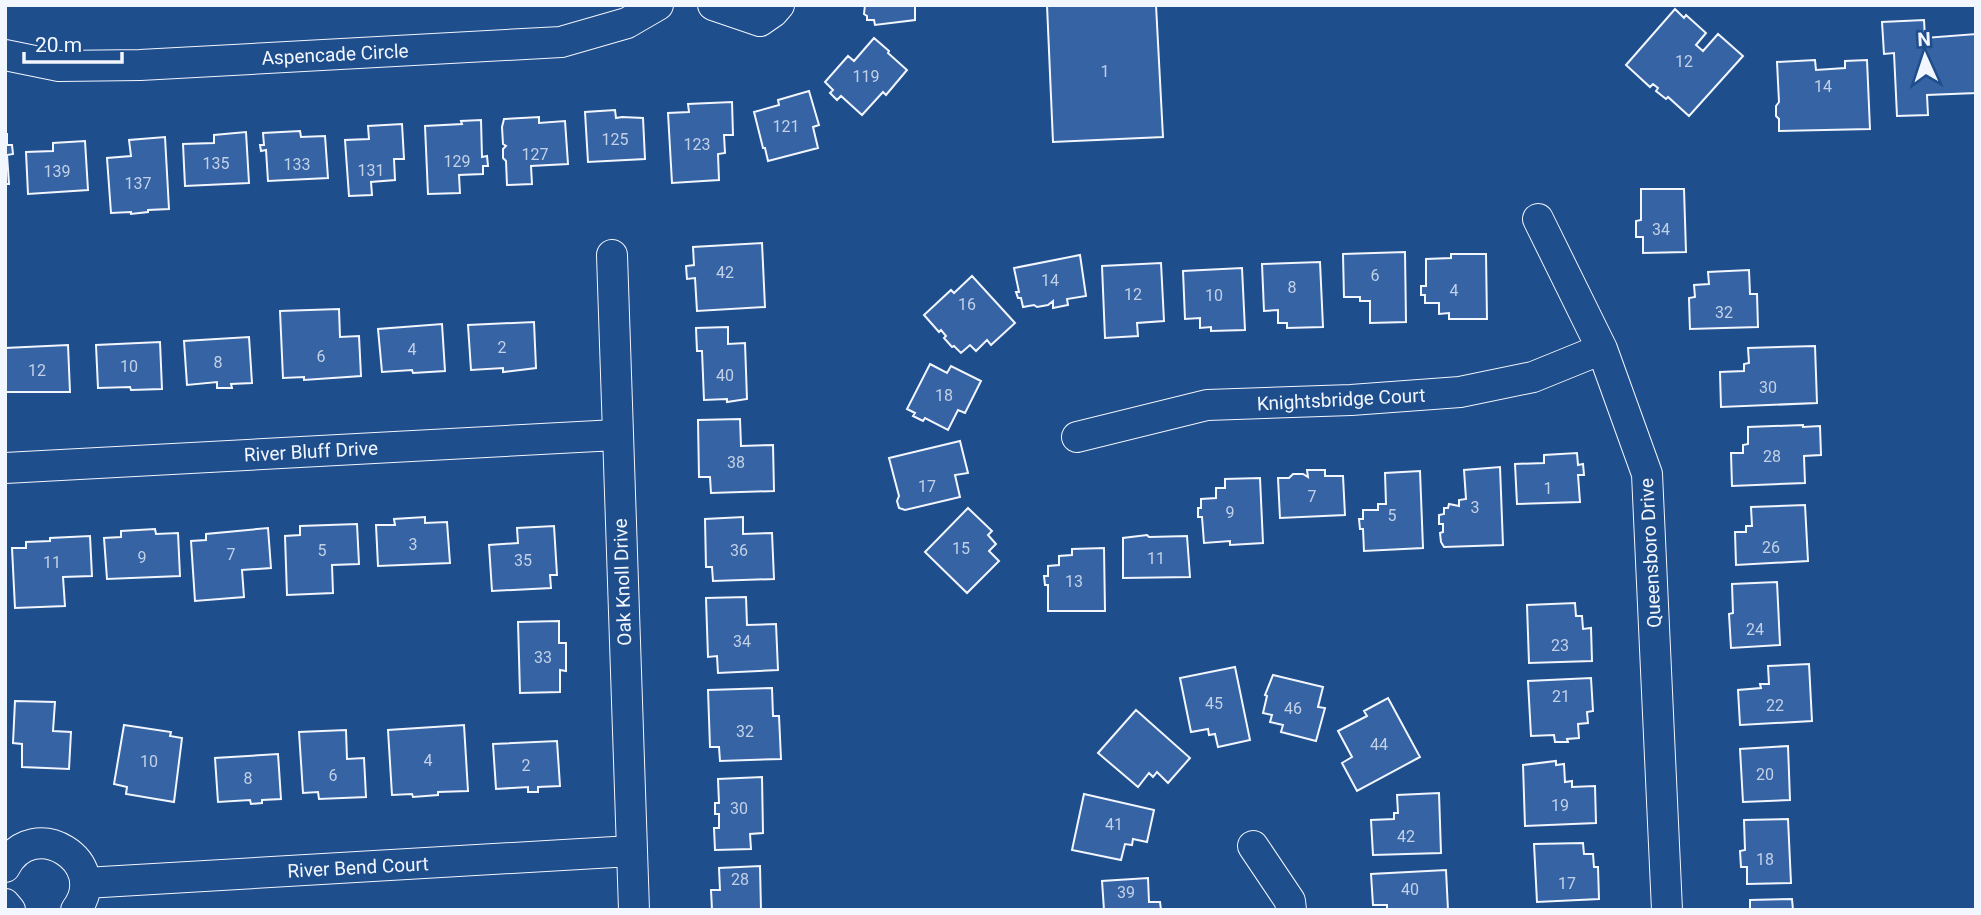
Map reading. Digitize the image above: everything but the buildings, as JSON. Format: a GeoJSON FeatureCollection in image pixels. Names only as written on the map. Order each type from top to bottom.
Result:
{"type":"FeatureCollection","features":[{"type":"Feature","properties":{"kind":"street","name":"Aspencade Circle"},"geometry":{"type":"LineString","coordinates":[[5,55],[59,66],[139,65],[561,42],[627,23],[658,5]]}},
{"type":"Feature","properties":{"kind":"street"},"geometry":{"type":"LineString","coordinates":[[713,5],[760,21],[774,12],[779,5]]}},
{"type":"Feature","properties":{"kind":"street","name":"Queensboro Drive"},"geometry":{"type":"LineString","coordinates":[[1538,219],[1602,349],[1647,474],[1667,910]]}},
{"type":"Feature","properties":{"kind":"street","name":"Oak Knoll Drive"},"geometry":{"type":"LineString","coordinates":[[612,255],[634,910]]}},
{"type":"Feature","properties":{"kind":"street","name":"Knightsbridge Court"},"geometry":{"type":"LineString","coordinates":[[1077,437],[1208,405],[1351,400],[1460,392],[1533,377],[1602,349]]}},
{"type":"Feature","properties":{"kind":"street","name":"River Bluff Drive"},"geometry":{"type":"LineString","coordinates":[[5,468],[616,435]]}},
{"type":"Feature","properties":{"kind":"street","name":"River Bend Court"},"geometry":{"type":"LineString","coordinates":[[5,867],[15,854],[27,846],[41,843],[55,845],[68,851],[78,862],[84,875],[80,897],[631,851]]}},
{"type":"Feature","properties":{"kind":"street"},"geometry":{"type":"LineString","coordinates":[[1253,846],[1290,901],[1291,910]]}},
{"type":"Feature","properties":{"kind":"street"},"geometry":{"type":"LineString","coordinates":[[5,904],[10,910]]}}]}
